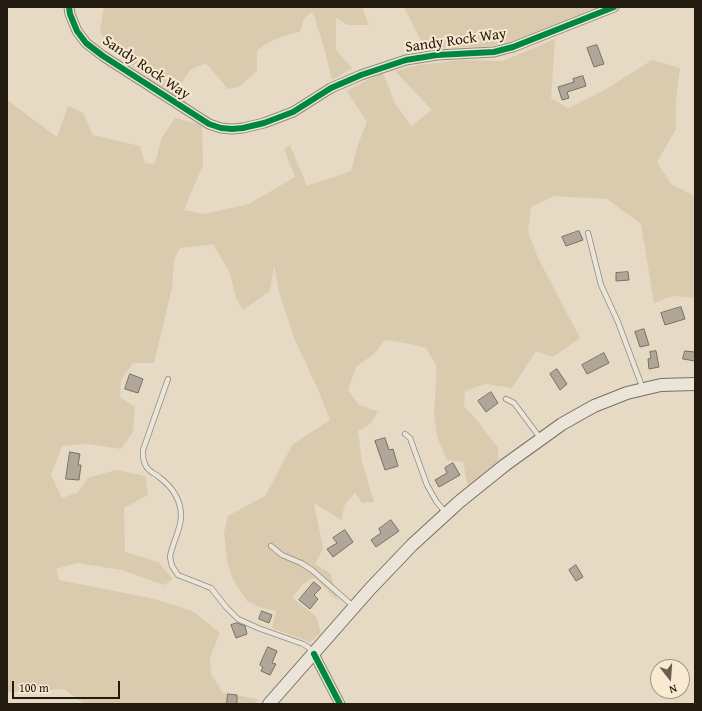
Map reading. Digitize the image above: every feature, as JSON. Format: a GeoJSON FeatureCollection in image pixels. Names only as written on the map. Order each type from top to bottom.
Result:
{"type":"FeatureCollection","features":[{"type":"Feature","properties":{"kind":"main road"},"geometry":{"type":"LineString","coordinates":[[273,702],[370,589],[446,514],[504,465],[562,424],[594,406],[627,393],[661,385],[695,384]]}},
{"type":"Feature","properties":{"kind":"street","name":"Sandy Rock Way"},"geometry":{"type":"LineString","coordinates":[[69,7],[70,14],[77,31],[86,42],[103,56],[208,124],[232,129],[264,123],[293,112],[331,88],[360,75],[406,60],[437,55],[494,52],[514,47],[614,7]]}},
{"type":"Feature","properties":{"kind":"street"},"geometry":{"type":"LineString","coordinates":[[314,654],[340,704]]}},
{"type":"Feature","properties":{"kind":"lane"},"geometry":{"type":"LineString","coordinates":[[588,233],[601,285],[618,322],[643,389]]}},
{"type":"Feature","properties":{"kind":"lane"},"geometry":{"type":"LineString","coordinates":[[168,379],[143,450],[143,458],[149,470],[170,486],[176,495],[180,506],[180,523],[170,557],[174,570],[178,575],[211,588],[238,619],[258,628],[303,644],[314,654]]}},
{"type":"Feature","properties":{"kind":"lane"},"geometry":{"type":"LineString","coordinates":[[506,399],[514,403],[541,439]]}},
{"type":"Feature","properties":{"kind":"lane"},"geometry":{"type":"LineString","coordinates":[[405,434],[410,438],[427,485],[436,501],[446,514]]}},
{"type":"Feature","properties":{"kind":"lane"},"geometry":{"type":"LineString","coordinates":[[271,546],[282,556],[301,563],[312,570],[354,607]]}},
{"type":"Feature","properties":{"kind":"shaded area"},"geometry":{"type":"Polygon","coordinates":[[[104,7],[362,7],[369,25],[348,25],[336,18],[336,50],[352,68],[332,80],[313,12],[304,18],[300,32],[278,38],[257,50],[257,71],[239,87],[228,89],[206,63],[190,70],[181,84],[187,105],[113,53],[100,31],[104,7]]]}},
{"type":"Feature","properties":{"kind":"shaded area"},"geometry":{"type":"Polygon","coordinates":[[[404,7],[602,7],[516,40],[491,46],[425,49],[404,7]]]}},
{"type":"Feature","properties":{"kind":"shaded area"},"geometry":{"type":"Polygon","coordinates":[[[555,39],[551,98],[568,108],[605,90],[652,60],[680,68],[676,99],[676,129],[657,162],[671,184],[695,196],[695,298],[673,296],[654,303],[641,224],[607,199],[554,196],[531,207],[528,231],[538,258],[580,338],[553,357],[536,351],[512,388],[485,384],[465,391],[464,406],[498,448],[499,465],[468,488],[463,462],[447,460],[437,437],[434,414],[436,365],[426,348],[385,340],[375,353],[356,367],[348,390],[358,404],[378,412],[370,424],[358,431],[362,462],[374,502],[362,503],[355,493],[345,504],[341,520],[314,503],[323,549],[315,564],[331,574],[338,601],[314,577],[303,584],[292,598],[316,616],[321,633],[310,642],[272,628],[276,611],[259,607],[247,601],[234,581],[228,566],[224,533],[228,516],[265,496],[293,444],[330,420],[294,338],[279,292],[274,266],[270,291],[243,310],[236,298],[230,273],[213,244],[180,248],[174,260],[172,288],[154,363],[133,363],[121,380],[120,397],[135,407],[133,432],[121,449],[87,444],[62,446],[51,475],[62,498],[77,493],[88,478],[105,473],[117,470],[145,476],[148,495],[124,508],[125,552],[158,562],[173,579],[164,585],[122,570],[77,563],[56,569],[59,580],[150,598],[194,612],[220,633],[210,657],[211,674],[223,693],[258,699],[255,704],[84,704],[64,689],[7,692],[7,100],[57,137],[68,106],[83,113],[93,135],[140,146],[145,163],[155,164],[161,139],[175,118],[202,125],[203,165],[184,210],[204,214],[249,204],[295,177],[284,149],[290,145],[307,186],[351,171],[358,144],[367,122],[347,91],[369,79],[383,73],[395,103],[411,126],[432,110],[395,71],[418,65],[463,60],[503,61],[555,39]]]}},
{"type":"Feature","properties":{"kind":"building"},"geometry":{"type":"Polygon","coordinates":[[[597,45],[604,64],[594,67],[587,48],[597,45]]]}},
{"type":"Feature","properties":{"kind":"building"},"geometry":{"type":"Polygon","coordinates":[[[583,76],[586,86],[567,92],[569,98],[562,100],[558,87],[574,82],[573,79],[583,76]]]}},
{"type":"Feature","properties":{"kind":"building"},"geometry":{"type":"Polygon","coordinates":[[[579,231],[583,240],[566,246],[562,237],[579,231]]]}},
{"type":"Feature","properties":{"kind":"building"},"geometry":{"type":"Polygon","coordinates":[[[628,272],[629,280],[616,281],[616,273],[628,272]]]}},
{"type":"Feature","properties":{"kind":"building"},"geometry":{"type":"Polygon","coordinates":[[[681,307],[685,319],[665,325],[661,313],[681,307]]]}},
{"type":"Feature","properties":{"kind":"building"},"geometry":{"type":"Polygon","coordinates":[[[644,329],[649,345],[640,347],[635,332],[644,329]]]}},
{"type":"Feature","properties":{"kind":"building"},"geometry":{"type":"Polygon","coordinates":[[[656,351],[659,367],[649,369],[648,359],[651,358],[650,352],[656,351]]]}},
{"type":"Feature","properties":{"kind":"building"},"geometry":{"type":"Polygon","coordinates":[[[685,351],[695,352],[695,361],[683,359],[685,351]]]}},
{"type":"Feature","properties":{"kind":"building"},"geometry":{"type":"Polygon","coordinates":[[[604,353],[609,363],[587,374],[582,365],[604,353]]]}},
{"type":"Feature","properties":{"kind":"building"},"geometry":{"type":"Polygon","coordinates":[[[557,369],[567,384],[560,390],[550,374],[557,369]]]}},
{"type":"Feature","properties":{"kind":"building"},"geometry":{"type":"Polygon","coordinates":[[[130,374],[143,379],[138,393],[125,389],[130,374]]]}},
{"type":"Feature","properties":{"kind":"building"},"geometry":{"type":"Polygon","coordinates":[[[491,392],[498,403],[486,412],[478,401],[491,392]]]}},
{"type":"Feature","properties":{"kind":"building"},"geometry":{"type":"Polygon","coordinates":[[[385,438],[389,450],[393,449],[398,466],[385,470],[375,441],[385,438]]]}},
{"type":"Feature","properties":{"kind":"building"},"geometry":{"type":"Polygon","coordinates":[[[70,452],[80,454],[78,465],[81,465],[79,480],[66,479],[70,452]]]}},
{"type":"Feature","properties":{"kind":"building"},"geometry":{"type":"Polygon","coordinates":[[[453,463],[460,475],[439,487],[435,480],[447,473],[445,468],[453,463]]]}},
{"type":"Feature","properties":{"kind":"building"},"geometry":{"type":"Polygon","coordinates":[[[391,520],[399,531],[376,547],[371,540],[381,533],[379,529],[391,520]]]}},
{"type":"Feature","properties":{"kind":"building"},"geometry":{"type":"Polygon","coordinates":[[[345,530],[353,542],[333,557],[327,549],[337,543],[333,538],[345,530]]]}},
{"type":"Feature","properties":{"kind":"building"},"geometry":{"type":"Polygon","coordinates":[[[576,565],[583,577],[576,581],[569,570],[576,565]]]}},
{"type":"Feature","properties":{"kind":"building"},"geometry":{"type":"Polygon","coordinates":[[[314,582],[321,588],[314,595],[318,599],[310,609],[299,600],[314,582]]]}},
{"type":"Feature","properties":{"kind":"building"},"geometry":{"type":"Polygon","coordinates":[[[262,611],[272,615],[269,623],[259,619],[262,611]]]}},
{"type":"Feature","properties":{"kind":"building"},"geometry":{"type":"Polygon","coordinates":[[[237,623],[245,626],[247,634],[236,638],[231,625],[237,623]]]}},
{"type":"Feature","properties":{"kind":"building"},"geometry":{"type":"Polygon","coordinates":[[[268,647],[277,651],[272,663],[276,664],[270,675],[261,671],[263,667],[260,665],[268,647]]]}},
{"type":"Feature","properties":{"kind":"building"},"geometry":{"type":"Polygon","coordinates":[[[228,694],[237,695],[237,704],[227,704],[228,694]]]}},
{"type":"Feature","properties":{"kind":"cycle path"},"geometry":{"type":"LineString","coordinates":[[69,7],[70,14],[77,31],[86,43],[103,56],[209,124],[221,128],[232,129],[264,123],[293,112],[331,88],[361,75],[406,60],[437,55],[494,52],[513,47],[614,7]]}},
{"type":"Feature","properties":{"kind":"cycle path"},"geometry":{"type":"LineString","coordinates":[[314,654],[340,704]]}}]}
